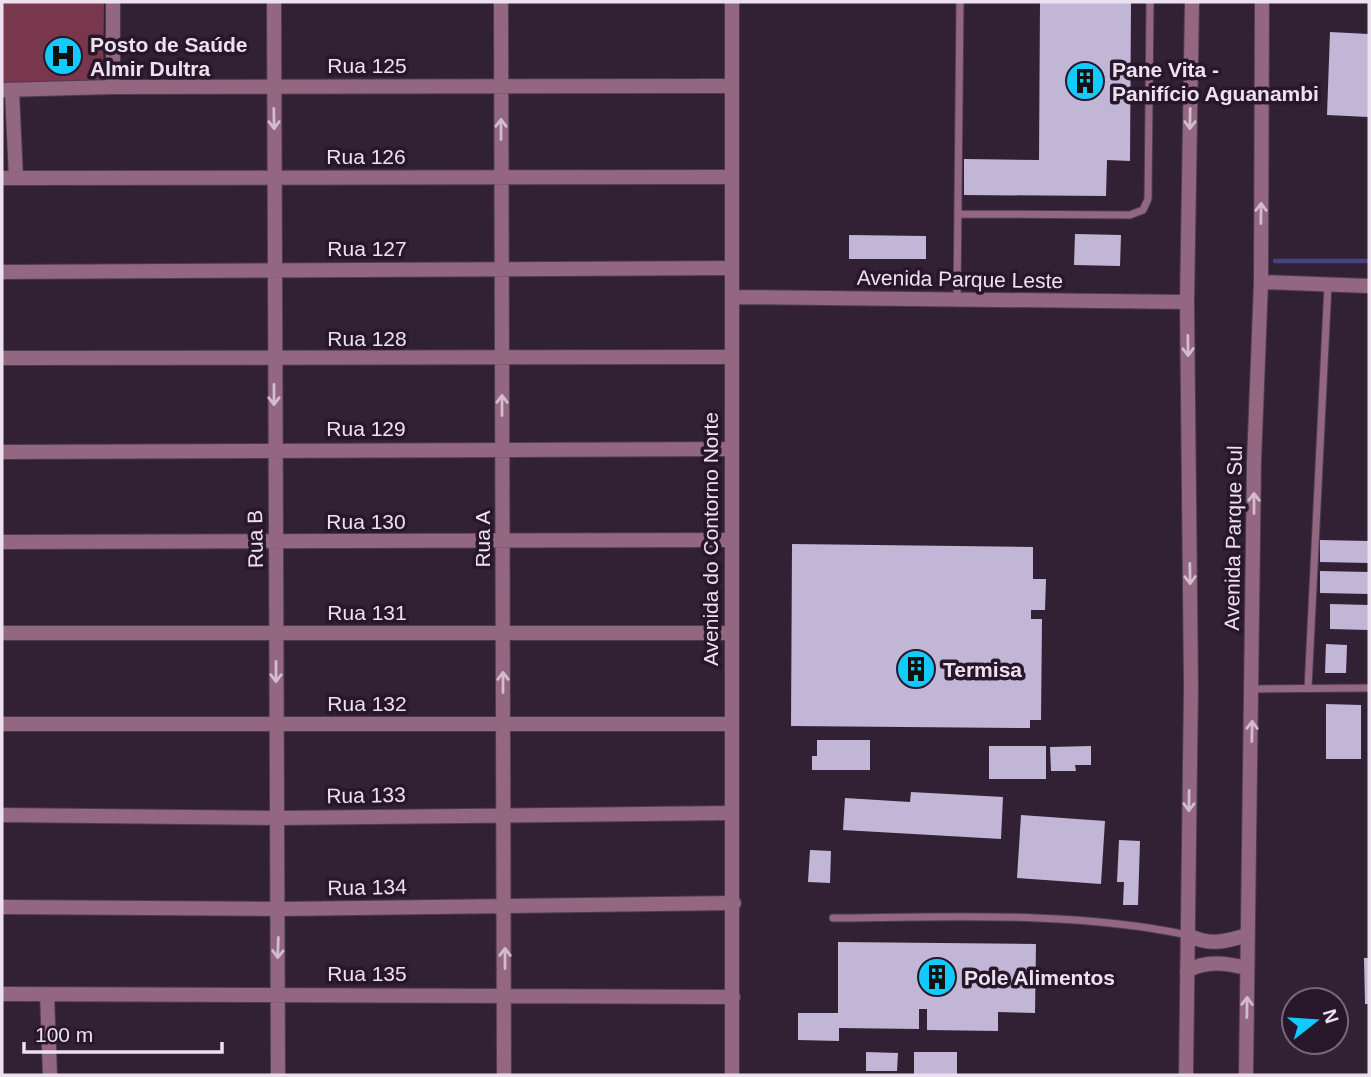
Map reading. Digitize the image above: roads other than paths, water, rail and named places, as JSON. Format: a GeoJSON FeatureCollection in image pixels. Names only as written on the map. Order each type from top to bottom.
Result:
{"type":"FeatureCollection","features":[{"type":"Feature","properties":{"kind":"street"},"geometry":{"type":"LineString","coordinates":[[113,2],[113,87]]}},
{"type":"Feature","properties":{"kind":"street","name":"Rua B"},"geometry":{"type":"LineString","coordinates":[[274,2],[278,1075]]}},
{"type":"Feature","properties":{"kind":"street","name":"Rua A"},"geometry":{"type":"LineString","coordinates":[[501,2],[504,1075]]}},
{"type":"Feature","properties":{"kind":"street","name":"Avenida do Contorno Norte"},"geometry":{"type":"LineString","coordinates":[[732,2],[732,1075]]}},
{"type":"Feature","properties":{"kind":"street","name":"Avenida Parque Sul"},"geometry":{"type":"LineString","coordinates":[[1186,1075],[1191,687],[1187,302],[1192,2]]}},
{"type":"Feature","properties":{"kind":"street","name":"Avenida Parque Sul"},"geometry":{"type":"LineString","coordinates":[[1246,1075],[1254,462],[1261,282],[1262,2]]}},
{"type":"Feature","properties":{"kind":"street","name":"Rua 125"},"geometry":{"type":"LineString","coordinates":[[7,90],[274,86],[732,86]]}},
{"type":"Feature","properties":{"kind":"street"},"geometry":{"type":"LineString","coordinates":[[7,90],[9,178]]}},
{"type":"Feature","properties":{"kind":"street","name":"Rua 126"},"geometry":{"type":"LineString","coordinates":[[9,178],[731,177]]}},
{"type":"Feature","properties":{"kind":"street","name":"Rua 127"},"geometry":{"type":"LineString","coordinates":[[2,272],[500,267],[732,268]]}},
{"type":"Feature","properties":{"kind":"street"},"geometry":{"type":"LineString","coordinates":[[1261,282],[1369,286]]}},
{"type":"Feature","properties":{"kind":"street","name":"Avenida Parque Leste"},"geometry":{"type":"LineString","coordinates":[[733,298],[1187,302]]}},
{"type":"Feature","properties":{"kind":"street","name":"Rua 128"},"geometry":{"type":"LineString","coordinates":[[2,359],[502,360],[731,357]]}},
{"type":"Feature","properties":{"kind":"street","name":"Rua 129"},"geometry":{"type":"LineString","coordinates":[[2,452],[731,449]]}},
{"type":"Feature","properties":{"kind":"street","name":"Rua 130"},"geometry":{"type":"LineString","coordinates":[[2,542],[731,540]]}},
{"type":"Feature","properties":{"kind":"street","name":"Rua 131"},"geometry":{"type":"LineString","coordinates":[[2,633],[732,633]]}},
{"type":"Feature","properties":{"kind":"street","name":"Rua 132"},"geometry":{"type":"LineString","coordinates":[[2,724],[732,724]]}},
{"type":"Feature","properties":{"kind":"street","name":"Rua 133"},"geometry":{"type":"LineString","coordinates":[[2,814],[279,818],[732,813]]}},
{"type":"Feature","properties":{"kind":"street","name":"Rua 134"},"geometry":{"type":"LineString","coordinates":[[2,906],[279,909],[734,903]]}},
{"type":"Feature","properties":{"kind":"street"},"geometry":{"type":"LineString","coordinates":[[1188,935],[1203,943],[1226,942],[1247,934]]}},
{"type":"Feature","properties":{"kind":"street"},"geometry":{"type":"LineString","coordinates":[[1187,971],[1199,964],[1227,964],[1247,968]]}},
{"type":"Feature","properties":{"kind":"street","name":"Rua 135"},"geometry":{"type":"LineString","coordinates":[[2,994],[733,997]]}},
{"type":"Feature","properties":{"kind":"street"},"geometry":{"type":"LineString","coordinates":[[47,995],[50,1075]]}},
{"type":"Feature","properties":{"kind":"lane"},"geometry":{"type":"LineString","coordinates":[[957,300],[960,2]]}},
{"type":"Feature","properties":{"kind":"lane"},"geometry":{"type":"LineString","coordinates":[[958,214],[1130,215],[1143,210],[1148,200],[1150,2]]}},
{"type":"Feature","properties":{"kind":"lane"},"geometry":{"type":"LineString","coordinates":[[1308,688],[1328,285]]}},
{"type":"Feature","properties":{"kind":"lane"},"geometry":{"type":"LineString","coordinates":[[1252,689],[1369,688]]}},
{"type":"Feature","properties":{"kind":"lane"},"geometry":{"type":"LineString","coordinates":[[833,918],[1064,921],[1144,926],[1188,935]]}},
{"type":"Feature","properties":{"kind":"waterway"},"geometry":{"type":"LineString","coordinates":[[1275,261],[1369,261]]}},
{"type":"Feature","properties":{"kind":"place","name":"Posto de Saúde Almir Dultra"},"geometry":{"type":"Point","coordinates":[63,56]}},
{"type":"Feature","properties":{"kind":"place","name":"Pane Vita - Panifício Aguanambi"},"geometry":{"type":"Point","coordinates":[1085,81]}},
{"type":"Feature","properties":{"kind":"place","name":"Termisa"},"geometry":{"type":"Point","coordinates":[916,669]}},
{"type":"Feature","properties":{"kind":"place","name":"Pole Alimentos"},"geometry":{"type":"Point","coordinates":[937,977]}}]}
